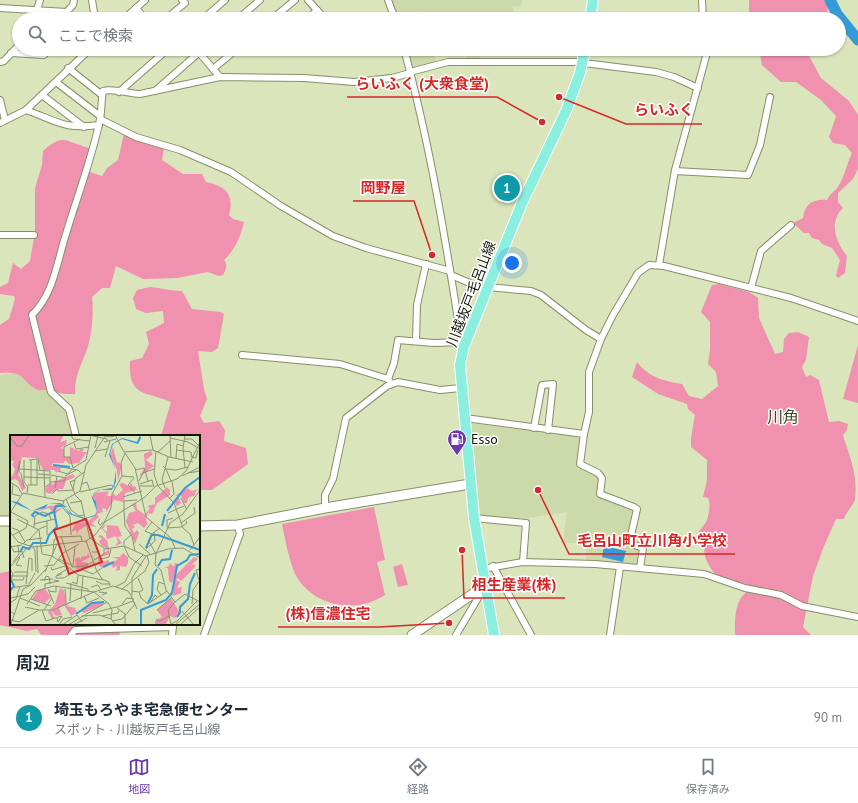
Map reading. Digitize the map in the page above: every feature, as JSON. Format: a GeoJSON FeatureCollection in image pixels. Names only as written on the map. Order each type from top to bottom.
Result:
{"type":"FeatureCollection","features":[{"type":"Feature","properties":{"kind":"main road"},"geometry":{"type":"LineString","coordinates":[[591,12],[593,0]]}},
{"type":"Feature","properties":{"kind":"main road","name":"川越坂戸毛呂山線"},"geometry":{"type":"LineString","coordinates":[[494,635],[482,569],[470,484],[461,388],[460,365],[463,344],[525,196],[566,111],[584,56]]}},
{"type":"Feature","properties":{"kind":"street"},"geometry":{"type":"LineString","coordinates":[[37,10],[40,0]]}},
{"type":"Feature","properties":{"kind":"street"},"geometry":{"type":"LineString","coordinates":[[0,8],[67,12],[74,0]]}},
{"type":"Feature","properties":{"kind":"street"},"geometry":{"type":"LineString","coordinates":[[92,0],[94,12]]}},
{"type":"Feature","properties":{"kind":"street"},"geometry":{"type":"LineString","coordinates":[[132,12],[144,0]]}},
{"type":"Feature","properties":{"kind":"street"},"geometry":{"type":"LineString","coordinates":[[174,12],[185,3],[182,0]]}},
{"type":"Feature","properties":{"kind":"street"},"geometry":{"type":"LineString","coordinates":[[211,12],[225,0]]}},
{"type":"Feature","properties":{"kind":"street"},"geometry":{"type":"LineString","coordinates":[[246,12],[260,0]]}},
{"type":"Feature","properties":{"kind":"street"},"geometry":{"type":"LineString","coordinates":[[280,12],[295,0]]}},
{"type":"Feature","properties":{"kind":"street"},"geometry":{"type":"LineString","coordinates":[[308,0],[317,10]]}},
{"type":"Feature","properties":{"kind":"street"},"geometry":{"type":"LineString","coordinates":[[388,0],[392,12]]}},
{"type":"Feature","properties":{"kind":"street"},"geometry":{"type":"LineString","coordinates":[[702,0],[703,12]]}},
{"type":"Feature","properties":{"kind":"street"},"geometry":{"type":"LineString","coordinates":[[136,8],[139,12]]}},
{"type":"Feature","properties":{"kind":"street"},"geometry":{"type":"LineString","coordinates":[[0,62],[4,61],[11,53]]}},
{"type":"Feature","properties":{"kind":"street"},"geometry":{"type":"LineString","coordinates":[[0,100],[3,121],[26,110],[82,56]]}},
{"type":"Feature","properties":{"kind":"street"},"geometry":{"type":"LineString","coordinates":[[119,92],[160,56]]}},
{"type":"Feature","properties":{"kind":"street"},"geometry":{"type":"LineString","coordinates":[[153,92],[192,56]]}},
{"type":"Feature","properties":{"kind":"street"},"geometry":{"type":"LineString","coordinates":[[204,56],[220,77]]}},
{"type":"Feature","properties":{"kind":"street"},"geometry":{"type":"LineString","coordinates":[[214,69],[229,56]]}},
{"type":"Feature","properties":{"kind":"street"},"geometry":{"type":"LineString","coordinates":[[388,379],[394,363],[398,340],[463,344],[422,119],[406,56]]}},
{"type":"Feature","properties":{"kind":"street"},"geometry":{"type":"LineString","coordinates":[[659,265],[675,171],[706,56]]}},
{"type":"Feature","properties":{"kind":"street"},"geometry":{"type":"LineString","coordinates":[[76,435],[69,409],[51,392],[32,315],[37,310],[54,277],[100,120],[102,94],[104,91],[108,89],[129,94],[153,92],[220,77],[304,78],[354,82],[392,78],[448,62],[582,63],[656,72],[698,88]]}},
{"type":"Feature","properties":{"kind":"street"},"geometry":{"type":"LineString","coordinates":[[68,68],[102,94]]}},
{"type":"Feature","properties":{"kind":"street"},"geometry":{"type":"LineString","coordinates":[[56,82],[100,120],[136,137],[180,150],[231,172],[287,210],[333,236],[366,248],[426,264],[487,288],[531,291],[541,295],[586,330],[601,339]]}},
{"type":"Feature","properties":{"kind":"street"},"geometry":{"type":"LineString","coordinates":[[42,95],[84,127]]}},
{"type":"Feature","properties":{"kind":"street"},"geometry":{"type":"LineString","coordinates":[[675,171],[748,175],[760,145],[770,97]]}},
{"type":"Feature","properties":{"kind":"street"},"geometry":{"type":"LineString","coordinates":[[26,110],[58,123],[73,127],[84,127],[100,120]]}},
{"type":"Feature","properties":{"kind":"street"},"geometry":{"type":"LineString","coordinates":[[751,288],[761,251],[791,225]]}},
{"type":"Feature","properties":{"kind":"street"},"geometry":{"type":"LineString","coordinates":[[0,235],[34,235]]}},
{"type":"Feature","properties":{"kind":"street"},"geometry":{"type":"LineString","coordinates":[[416,341],[417,305],[426,264]]}},
{"type":"Feature","properties":{"kind":"street"},"geometry":{"type":"LineString","coordinates":[[640,568],[644,548],[632,544],[630,540],[637,509],[600,494],[602,478],[598,473],[580,464],[589,412],[589,372],[601,339],[613,315],[638,273],[644,267],[659,265],[791,298],[858,321]]}},
{"type":"Feature","properties":{"kind":"street"},"geometry":{"type":"LineString","coordinates":[[242,356],[340,364],[388,379],[392,384]]}},
{"type":"Feature","properties":{"kind":"street"},"geometry":{"type":"LineString","coordinates":[[325,508],[325,495],[333,479],[346,418],[387,386],[398,382],[440,390],[461,388]]}},
{"type":"Feature","properties":{"kind":"street"},"geometry":{"type":"LineString","coordinates":[[534,428],[542,385],[553,384],[548,430]]}},
{"type":"Feature","properties":{"kind":"street"},"geometry":{"type":"LineString","coordinates":[[465,418],[584,434]]}},
{"type":"Feature","properties":{"kind":"street"},"geometry":{"type":"LineString","coordinates":[[200,526],[238,525],[325,508],[470,484]]}},
{"type":"Feature","properties":{"kind":"street"},"geometry":{"type":"LineString","coordinates":[[474,518],[526,523],[523,562]]}},
{"type":"Feature","properties":{"kind":"street"},"geometry":{"type":"LineString","coordinates":[[204,635],[240,534],[238,525]]}},
{"type":"Feature","properties":{"kind":"street"},"geometry":{"type":"LineString","coordinates":[[482,569],[523,562],[640,568],[704,574],[745,588],[781,595],[802,606],[858,618]]}},
{"type":"Feature","properties":{"kind":"street"},"geometry":{"type":"LineString","coordinates":[[493,566],[531,635]]}},
{"type":"Feature","properties":{"kind":"street"},"geometry":{"type":"LineString","coordinates":[[610,635],[620,567]]}},
{"type":"Feature","properties":{"kind":"street"},"geometry":{"type":"LineString","coordinates":[[412,635],[486,585]]}},
{"type":"Feature","properties":{"kind":"street"},"geometry":{"type":"LineString","coordinates":[[456,635],[486,585]]}},
{"type":"Feature","properties":{"kind":"street"},"geometry":{"type":"LineString","coordinates":[[71,635],[75,630],[121,626],[173,627],[172,635]]}},
{"type":"Feature","properties":{"kind":"street"},"geometry":{"type":"LineString","coordinates":[[121,626],[123,635]]}},
{"type":"Feature","properties":{"kind":"shaded area"},"geometry":{"type":"Polygon","coordinates":[[[392,0],[522,0],[521,7],[512,6],[514,12],[396,12],[392,0]]]}},
{"type":"Feature","properties":{"kind":"shaded area"},"geometry":{"type":"Polygon","coordinates":[[[749,0],[827,0],[828,12],[749,12],[749,0]]]}},
{"type":"Feature","properties":{"kind":"shaded area"},"geometry":{"type":"Polygon","coordinates":[[[408,56],[434,56],[436,63],[413,69],[411,68],[408,56]]]}},
{"type":"Feature","properties":{"kind":"shaded area"},"geometry":{"type":"Polygon","coordinates":[[[467,56],[480,56],[480,60],[467,60],[467,56]]]}},
{"type":"Feature","properties":{"kind":"shaded area"},"geometry":{"type":"Polygon","coordinates":[[[760,56],[809,56],[821,78],[849,101],[858,115],[858,169],[853,179],[838,193],[838,202],[843,208],[838,214],[836,220],[835,232],[843,251],[847,256],[845,273],[838,278],[836,275],[840,260],[832,248],[822,244],[819,240],[812,238],[809,233],[804,233],[793,223],[803,218],[805,209],[810,203],[818,200],[827,200],[838,187],[852,153],[845,145],[833,143],[829,137],[836,116],[821,100],[796,82],[781,82],[762,65],[760,56]]]}},
{"type":"Feature","properties":{"kind":"shaded area"},"geometry":{"type":"Polygon","coordinates":[[[124,134],[135,140],[164,148],[162,160],[183,174],[202,174],[206,182],[218,186],[227,192],[231,202],[229,215],[233,219],[244,222],[241,233],[235,247],[224,260],[226,267],[223,275],[219,276],[208,272],[177,278],[143,279],[116,266],[110,288],[102,288],[92,297],[93,316],[90,337],[77,375],[75,394],[62,394],[48,390],[38,390],[32,387],[19,375],[0,373],[0,325],[9,319],[15,299],[14,296],[0,294],[0,287],[8,283],[13,263],[21,269],[30,261],[35,232],[35,188],[42,165],[43,151],[50,145],[61,140],[70,141],[89,148],[93,159],[90,172],[102,176],[107,168],[118,160],[124,134]]]}},
{"type":"Feature","properties":{"kind":"shaded area"},"geometry":{"type":"Polygon","coordinates":[[[719,284],[749,292],[758,298],[759,318],[775,354],[783,352],[784,339],[789,333],[798,332],[809,337],[806,360],[802,367],[806,377],[810,375],[819,380],[829,422],[839,421],[848,424],[847,430],[843,435],[854,474],[856,491],[855,500],[844,519],[836,519],[813,576],[803,627],[811,635],[735,635],[736,611],[743,595],[748,591],[748,585],[744,583],[727,586],[710,567],[705,556],[705,544],[696,536],[706,522],[709,513],[709,500],[708,498],[703,497],[707,480],[707,460],[691,447],[695,415],[688,409],[687,404],[658,394],[632,377],[637,362],[651,375],[657,378],[682,384],[689,396],[702,399],[718,386],[716,372],[708,364],[710,349],[710,322],[701,312],[712,285],[719,284]]]}},
{"type":"Feature","properties":{"kind":"shaded area"},"geometry":{"type":"Polygon","coordinates":[[[150,287],[182,291],[192,309],[220,312],[224,314],[218,348],[212,352],[198,351],[207,399],[200,416],[204,423],[219,421],[225,430],[224,441],[246,448],[248,464],[212,490],[200,490],[200,435],[161,435],[171,402],[140,391],[135,387],[132,381],[130,361],[142,358],[149,344],[146,332],[164,323],[163,311],[146,313],[136,309],[133,298],[137,290],[150,287]]]}},
{"type":"Feature","properties":{"kind":"shaded area"},"geometry":{"type":"Polygon","coordinates":[[[858,345],[858,403],[843,399],[858,345]]]}},
{"type":"Feature","properties":{"kind":"shaded area"},"geometry":{"type":"Polygon","coordinates":[[[19,373],[33,384],[49,391],[66,409],[74,435],[10,435],[10,517],[0,517],[0,375],[19,373]]]}},
{"type":"Feature","properties":{"kind":"shaded area"},"geometry":{"type":"Polygon","coordinates":[[[470,423],[579,437],[581,441],[577,466],[592,471],[600,478],[597,495],[634,511],[627,539],[630,547],[639,549],[638,565],[586,562],[587,543],[563,543],[567,512],[528,518],[480,516],[470,423]]]}},
{"type":"Feature","properties":{"kind":"shaded area"},"geometry":{"type":"Polygon","coordinates":[[[374,507],[385,560],[377,562],[385,595],[368,603],[346,606],[334,604],[314,595],[305,588],[293,569],[282,524],[374,507]]]}},
{"type":"Feature","properties":{"kind":"shaded area"},"geometry":{"type":"Polygon","coordinates":[[[402,564],[408,585],[398,587],[393,567],[402,564]]]}},
{"type":"Feature","properties":{"kind":"shaded area"},"geometry":{"type":"Polygon","coordinates":[[[10,571],[10,625],[117,625],[120,635],[41,635],[37,629],[27,631],[0,625],[0,573],[10,571]]]}},
{"type":"Feature","properties":{"kind":"water"},"geometry":{"type":"Polygon","coordinates":[[[604,546],[626,551],[623,562],[602,557],[604,546]]]}},
{"type":"Feature","properties":{"kind":"waterway"},"geometry":{"type":"LineString","coordinates":[[830,0],[836,12]]}},
{"type":"Feature","properties":{"kind":"waterway"},"geometry":{"type":"LineString","coordinates":[[846,25],[858,40]]}},
{"type":"Feature","properties":{"kind":"place","name":"らいふく"},"geometry":{"type":"Point","coordinates":[559,97]}},
{"type":"Feature","properties":{"kind":"place","name":"らいふく (大衆食堂)"},"geometry":{"type":"Point","coordinates":[542,122]}},
{"type":"Feature","properties":{"kind":"place","name":"埼玉もろやま宅急便センター"},"geometry":{"type":"Point","coordinates":[507,188]}},
{"type":"Feature","properties":{"kind":"place","name":"岡野屋"},"geometry":{"type":"Point","coordinates":[432,255]}},
{"type":"Feature","properties":{"kind":"place","name":"Esso"},"geometry":{"type":"Point","coordinates":[457,456]}},
{"type":"Feature","properties":{"kind":"place","name":"毛呂山町立川角小学校"},"geometry":{"type":"Point","coordinates":[538,490]}},
{"type":"Feature","properties":{"kind":"place","name":"相生産業(株)"},"geometry":{"type":"Point","coordinates":[462,550]}},
{"type":"Feature","properties":{"kind":"place","name":"(株)信濃住宅"},"geometry":{"type":"Point","coordinates":[449,623]}},
{"type":"Feature","properties":{"kind":"district","name":"川角"},"geometry":{"type":"Point","coordinates":[783,417]}}]}
